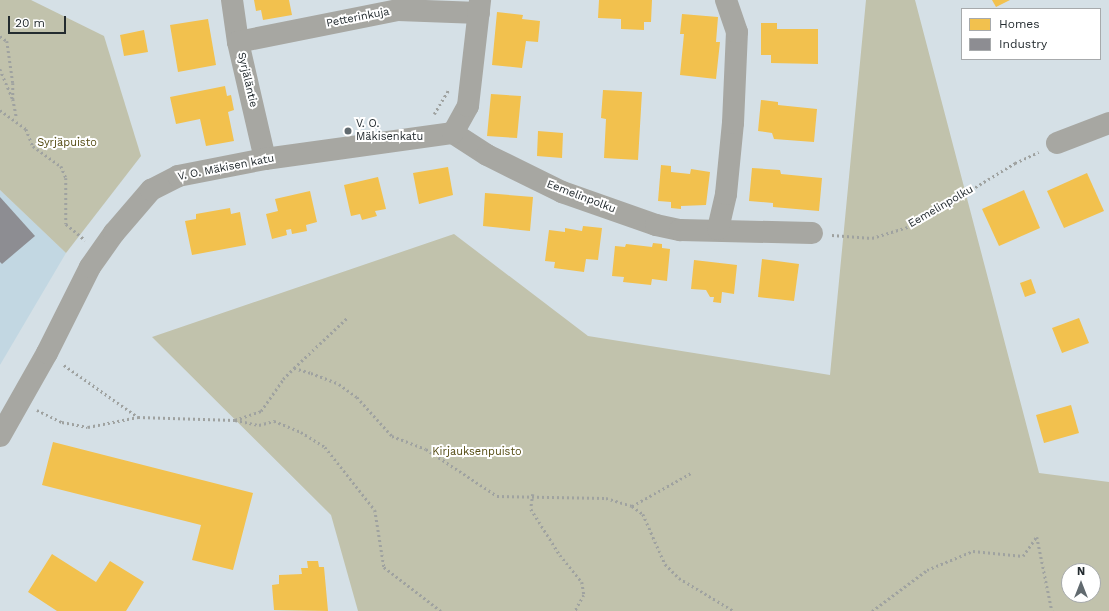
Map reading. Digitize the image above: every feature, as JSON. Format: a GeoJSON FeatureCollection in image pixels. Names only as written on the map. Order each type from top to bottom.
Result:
{"type":"FeatureCollection","features":[{"type":"Feature","properties":{"kind":"street","name":"Syrjäläntie"},"geometry":{"type":"LineString","coordinates":[[232,0],[238,42],[264,159]]}},
{"type":"Feature","properties":{"kind":"street"},"geometry":{"type":"LineString","coordinates":[[718,229],[726,194],[733,123],[737,32],[726,0]]}},
{"type":"Feature","properties":{"kind":"street","name":"Petterinkuja"},"geometry":{"type":"LineString","coordinates":[[238,42],[398,10],[480,7]]}},
{"type":"Feature","properties":{"kind":"street"},"geometry":{"type":"LineString","coordinates":[[453,133],[468,106],[480,7]]}},
{"type":"Feature","properties":{"kind":"street"},"geometry":{"type":"LineString","coordinates":[[1057,143],[1109,123]]}},
{"type":"Feature","properties":{"kind":"street","name":"Eemelinpolku"},"geometry":{"type":"LineString","coordinates":[[453,133],[487,156],[562,192],[656,225],[680,230],[718,229],[812,233]]}},
{"type":"Feature","properties":{"kind":"street","name":"V. O. Mäkisen katu"},"geometry":{"type":"LineString","coordinates":[[0,436],[46,353],[90,267],[114,233],[151,190],[178,176],[264,159],[453,133]]}},
{"type":"Feature","properties":{"kind":"path"},"geometry":{"type":"LineString","coordinates":[[0,36],[7,41],[13,83],[13,99],[17,120]]}},
{"type":"Feature","properties":{"kind":"path"},"geometry":{"type":"LineString","coordinates":[[0,70],[13,99]]}},
{"type":"Feature","properties":{"kind":"path"},"geometry":{"type":"LineString","coordinates":[[0,110],[17,120],[26,128],[33,146],[61,166],[66,178],[66,224],[87,242]]}},
{"type":"Feature","properties":{"kind":"path","name":"Eemelinpolku"},"geometry":{"type":"LineString","coordinates":[[812,233],[872,238],[905,228],[1015,162],[1057,143]]}},
{"type":"Feature","properties":{"kind":"path"},"geometry":{"type":"LineString","coordinates":[[235,420],[261,411],[283,379],[348,317]]}},
{"type":"Feature","properties":{"kind":"path"},"geometry":{"type":"LineString","coordinates":[[46,353],[138,417]]}},
{"type":"Feature","properties":{"kind":"path"},"geometry":{"type":"LineString","coordinates":[[294,368],[339,384],[358,397],[392,436],[426,449],[497,496],[533,494],[606,498],[632,506],[643,514],[665,564],[684,582],[734,611]]}},
{"type":"Feature","properties":{"kind":"path"},"geometry":{"type":"LineString","coordinates":[[19,400],[62,422],[88,427],[138,417],[235,420],[259,425],[274,421],[301,432],[325,447],[375,510],[384,567],[441,611]]}},
{"type":"Feature","properties":{"kind":"path"},"geometry":{"type":"LineString","coordinates":[[632,506],[691,473]]}},
{"type":"Feature","properties":{"kind":"path"},"geometry":{"type":"LineString","coordinates":[[533,494],[531,509],[560,555],[582,582],[584,594],[575,611]]}},
{"type":"Feature","properties":{"kind":"path"},"geometry":{"type":"LineString","coordinates":[[872,611],[927,570],[973,551],[1023,556],[1037,536],[1052,611]]}},
{"type":"Feature","properties":{"kind":"shaded area"},"geometry":{"type":"Polygon","coordinates":[[[0,190],[66,253],[0,365],[0,190]]]}},
{"type":"Feature","properties":{"kind":"green space","name":"Syrjäpuisto"},"geometry":{"type":"Polygon","coordinates":[[[0,0],[31,0],[104,36],[141,156],[66,253],[0,190],[0,0]]]}},
{"type":"Feature","properties":{"kind":"green space","name":"Kirjauksenpuisto"},"geometry":{"type":"Polygon","coordinates":[[[866,0],[915,0],[1039,473],[1109,482],[1109,611],[358,611],[331,515],[152,337],[454,234],[588,336],[830,375],[866,0]]]}},
{"type":"Feature","properties":{"kind":"building: Homes"},"geometry":{"type":"Polygon","coordinates":[[[254,0],[289,0],[292,15],[263,20],[261,10],[256,11],[254,0]]]}},
{"type":"Feature","properties":{"kind":"building: Homes"},"geometry":{"type":"Polygon","coordinates":[[[599,0],[652,0],[651,22],[644,22],[644,30],[621,29],[621,19],[598,18],[599,0]]]}},
{"type":"Feature","properties":{"kind":"building: Homes"},"geometry":{"type":"Polygon","coordinates":[[[992,0],[1010,0],[996,7],[992,0]]]}},
{"type":"Feature","properties":{"kind":"building: Homes"},"geometry":{"type":"Polygon","coordinates":[[[497,12],[523,15],[522,19],[540,21],[538,42],[526,41],[522,68],[492,65],[497,12]]]}},
{"type":"Feature","properties":{"kind":"building: Homes"},"geometry":{"type":"Polygon","coordinates":[[[682,14],[718,17],[716,42],[720,42],[716,79],[680,75],[684,34],[680,34],[682,14]]]}},
{"type":"Feature","properties":{"kind":"building: Homes"},"geometry":{"type":"Polygon","coordinates":[[[208,19],[216,65],[178,72],[170,25],[208,19]]]}},
{"type":"Feature","properties":{"kind":"building: Homes"},"geometry":{"type":"Polygon","coordinates":[[[761,23],[777,23],[777,29],[818,29],[818,64],[771,63],[771,55],[761,55],[761,23]]]}},
{"type":"Feature","properties":{"kind":"building: Homes"},"geometry":{"type":"Polygon","coordinates":[[[144,30],[148,52],[124,56],[120,35],[144,30]]]}},
{"type":"Feature","properties":{"kind":"building: Homes"},"geometry":{"type":"Polygon","coordinates":[[[225,86],[227,96],[231,95],[234,110],[228,112],[234,141],[206,146],[200,119],[176,124],[170,97],[225,86]]]}},
{"type":"Feature","properties":{"kind":"building: Homes"},"geometry":{"type":"Polygon","coordinates":[[[603,90],[642,92],[638,160],[604,158],[606,119],[601,118],[603,90]]]}},
{"type":"Feature","properties":{"kind":"building: Homes"},"geometry":{"type":"Polygon","coordinates":[[[491,94],[521,96],[517,138],[487,136],[491,94]]]}},
{"type":"Feature","properties":{"kind":"building: Homes"},"geometry":{"type":"Polygon","coordinates":[[[761,100],[778,102],[778,105],[817,109],[814,142],[774,139],[772,133],[758,131],[761,100]]]}},
{"type":"Feature","properties":{"kind":"building: Homes"},"geometry":{"type":"Polygon","coordinates":[[[538,131],[563,133],[562,158],[537,156],[538,131]]]}},
{"type":"Feature","properties":{"kind":"building: Homes"},"geometry":{"type":"Polygon","coordinates":[[[661,165],[671,166],[671,172],[690,174],[691,169],[710,172],[706,205],[681,206],[681,209],[671,208],[671,202],[658,201],[661,165]]]}},
{"type":"Feature","properties":{"kind":"building: Homes"},"geometry":{"type":"Polygon","coordinates":[[[448,167],[453,195],[419,204],[413,173],[448,167]]]}},
{"type":"Feature","properties":{"kind":"building: Homes"},"geometry":{"type":"Polygon","coordinates":[[[752,168],[780,170],[781,174],[822,178],[819,211],[773,207],[773,203],[749,201],[752,168]]]}},
{"type":"Feature","properties":{"kind":"building: Homes"},"geometry":{"type":"Polygon","coordinates":[[[1087,173],[1104,211],[1064,228],[1047,191],[1087,173]]]}},
{"type":"Feature","properties":{"kind":"building: Homes"},"geometry":{"type":"Polygon","coordinates":[[[378,177],[386,209],[375,211],[377,216],[362,220],[360,214],[351,216],[344,185],[378,177]]]}},
{"type":"Feature","properties":{"kind":"building: Homes"},"geometry":{"type":"Polygon","coordinates":[[[1024,190],[1040,228],[999,246],[982,209],[1024,190]]]}},
{"type":"Feature","properties":{"kind":"building: Homes"},"geometry":{"type":"Polygon","coordinates":[[[310,191],[317,222],[306,225],[307,231],[292,234],[291,229],[286,230],[287,235],[272,239],[266,214],[278,211],[275,199],[310,191]]]}},
{"type":"Feature","properties":{"kind":"building: Homes"},"geometry":{"type":"Polygon","coordinates":[[[485,193],[533,197],[530,231],[483,226],[485,193]]]}},
{"type":"Feature","properties":{"kind":"building: Homes"},"geometry":{"type":"Polygon","coordinates":[[[230,208],[231,214],[240,212],[246,245],[192,255],[185,221],[196,219],[196,214],[230,208]]]}},
{"type":"Feature","properties":{"kind":"building: Homes"},"geometry":{"type":"Polygon","coordinates":[[[583,226],[602,228],[598,260],[586,259],[584,272],[554,268],[555,262],[545,261],[549,230],[565,232],[565,228],[582,231],[583,226]]]}},
{"type":"Feature","properties":{"kind":"building: Homes"},"geometry":{"type":"Polygon","coordinates":[[[653,243],[662,244],[662,248],[670,249],[667,281],[652,279],[651,285],[623,282],[624,277],[612,276],[615,246],[625,247],[626,244],[652,247],[653,243]]]}},
{"type":"Feature","properties":{"kind":"building: Homes"},"geometry":{"type":"Polygon","coordinates":[[[762,259],[799,264],[794,301],[758,297],[762,259]]]}},
{"type":"Feature","properties":{"kind":"building: Homes"},"geometry":{"type":"Polygon","coordinates":[[[694,260],[737,265],[734,294],[722,292],[721,303],[713,302],[714,297],[710,297],[706,290],[691,289],[694,260]]]}},
{"type":"Feature","properties":{"kind":"building: Homes"},"geometry":{"type":"Polygon","coordinates":[[[1031,279],[1036,293],[1025,297],[1020,283],[1031,279]]]}},
{"type":"Feature","properties":{"kind":"building: Homes"},"geometry":{"type":"Polygon","coordinates":[[[1079,318],[1089,343],[1062,353],[1052,328],[1079,318]]]}},
{"type":"Feature","properties":{"kind":"building: Homes"},"geometry":{"type":"Polygon","coordinates":[[[1071,405],[1079,433],[1044,443],[1036,415],[1071,405]]]}},
{"type":"Feature","properties":{"kind":"building: Homes"},"geometry":{"type":"Polygon","coordinates":[[[53,442],[253,493],[233,570],[192,560],[201,525],[42,485],[53,442]]]}},
{"type":"Feature","properties":{"kind":"building: Homes"},"geometry":{"type":"Polygon","coordinates":[[[52,554],[96,582],[110,561],[144,582],[126,611],[57,611],[28,592],[52,554]]]}},
{"type":"Feature","properties":{"kind":"building: Homes"},"geometry":{"type":"Polygon","coordinates":[[[307,561],[318,561],[319,567],[324,567],[328,611],[274,610],[272,585],[279,584],[279,575],[302,574],[301,568],[308,568],[307,561]]]}},
{"type":"Feature","properties":{"kind":"building: Industry"},"geometry":{"type":"Polygon","coordinates":[[[0,197],[35,236],[2,264],[0,262],[0,197]]]}},
{"type":"Feature","properties":{"kind":"place","name":"V. O. Mäkisenkatu"},"geometry":{"type":"Point","coordinates":[348,131]}}]}
